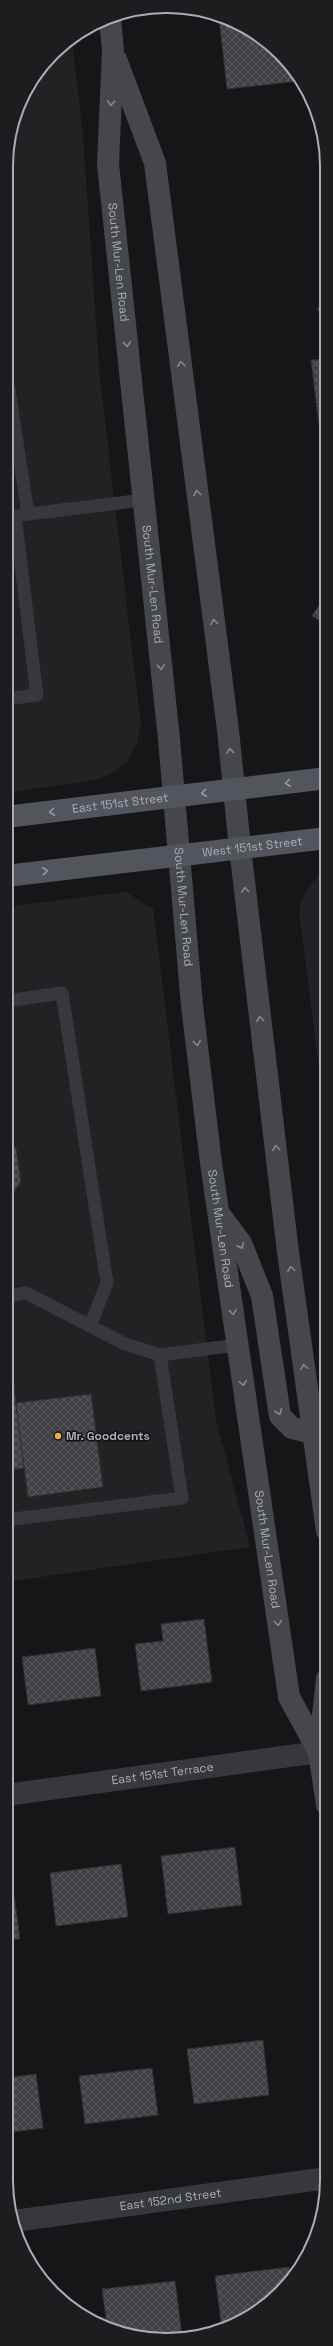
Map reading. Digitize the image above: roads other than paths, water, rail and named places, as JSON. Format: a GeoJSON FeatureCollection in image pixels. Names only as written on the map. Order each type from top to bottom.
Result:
{"type":"FeatureCollection","features":[{"type":"Feature","properties":{"kind":"main road","name":"South Mur-Len Road"},"geometry":{"type":"LineString","coordinates":[[111,24],[113,50],[108,164],[174,797],[192,1005],[237,1345],[288,1696],[319,1752]]}},
{"type":"Feature","properties":{"kind":"main road","name":"South Mur-Len Road"},"geometry":{"type":"LineString","coordinates":[[113,50],[155,163],[234,790],[288,1252],[320,1432]]}},
{"type":"Feature","properties":{"kind":"main road"},"geometry":{"type":"LineString","coordinates":[[234,790],[320,779]]}},
{"type":"Feature","properties":{"kind":"main road","name":"East 151st Street"},"geometry":{"type":"LineString","coordinates":[[13,817],[234,790]]}},
{"type":"Feature","properties":{"kind":"main road","name":"West 151st Street"},"geometry":{"type":"LineString","coordinates":[[178,855],[320,839]]}},
{"type":"Feature","properties":{"kind":"main road"},"geometry":{"type":"LineString","coordinates":[[13,875],[178,855]]}},
{"type":"Feature","properties":{"kind":"main road"},"geometry":{"type":"LineString","coordinates":[[219,1214],[241,1243],[262,1296],[280,1416],[292,1428],[320,1432]]}},
{"type":"Feature","properties":{"kind":"main road","name":"South Mur-Len Road"},"geometry":{"type":"LineString","coordinates":[[320,1743],[320,1759]]}},
{"type":"Feature","properties":{"kind":"street","name":"East 151st Terrace"},"geometry":{"type":"LineString","coordinates":[[13,1794],[319,1752]]}},
{"type":"Feature","properties":{"kind":"street","name":"East 152nd Street"},"geometry":{"type":"LineString","coordinates":[[18,2220],[320,2179]]}},
{"type":"Feature","properties":{"kind":"lane"},"geometry":{"type":"LineString","coordinates":[[13,442],[28,514]]}},
{"type":"Feature","properties":{"kind":"lane"},"geometry":{"type":"LineString","coordinates":[[13,517],[144,500]]}},
{"type":"Feature","properties":{"kind":"lane"},"geometry":{"type":"LineString","coordinates":[[13,531],[37,695],[13,698]]}},
{"type":"Feature","properties":{"kind":"lane"},"geometry":{"type":"LineString","coordinates":[[13,1000],[62,993],[107,1283],[90,1326]]}},
{"type":"Feature","properties":{"kind":"lane"},"geometry":{"type":"LineString","coordinates":[[13,1295],[26,1293],[125,1344],[160,1355],[237,1345]]}},
{"type":"Feature","properties":{"kind":"lane"},"geometry":{"type":"LineString","coordinates":[[13,1519],[182,1498],[160,1355]]}},
{"type":"Feature","properties":{"kind":"place","name":"Mr. Goodcents"},"geometry":{"type":"Point","coordinates":[58,1436]}}]}
